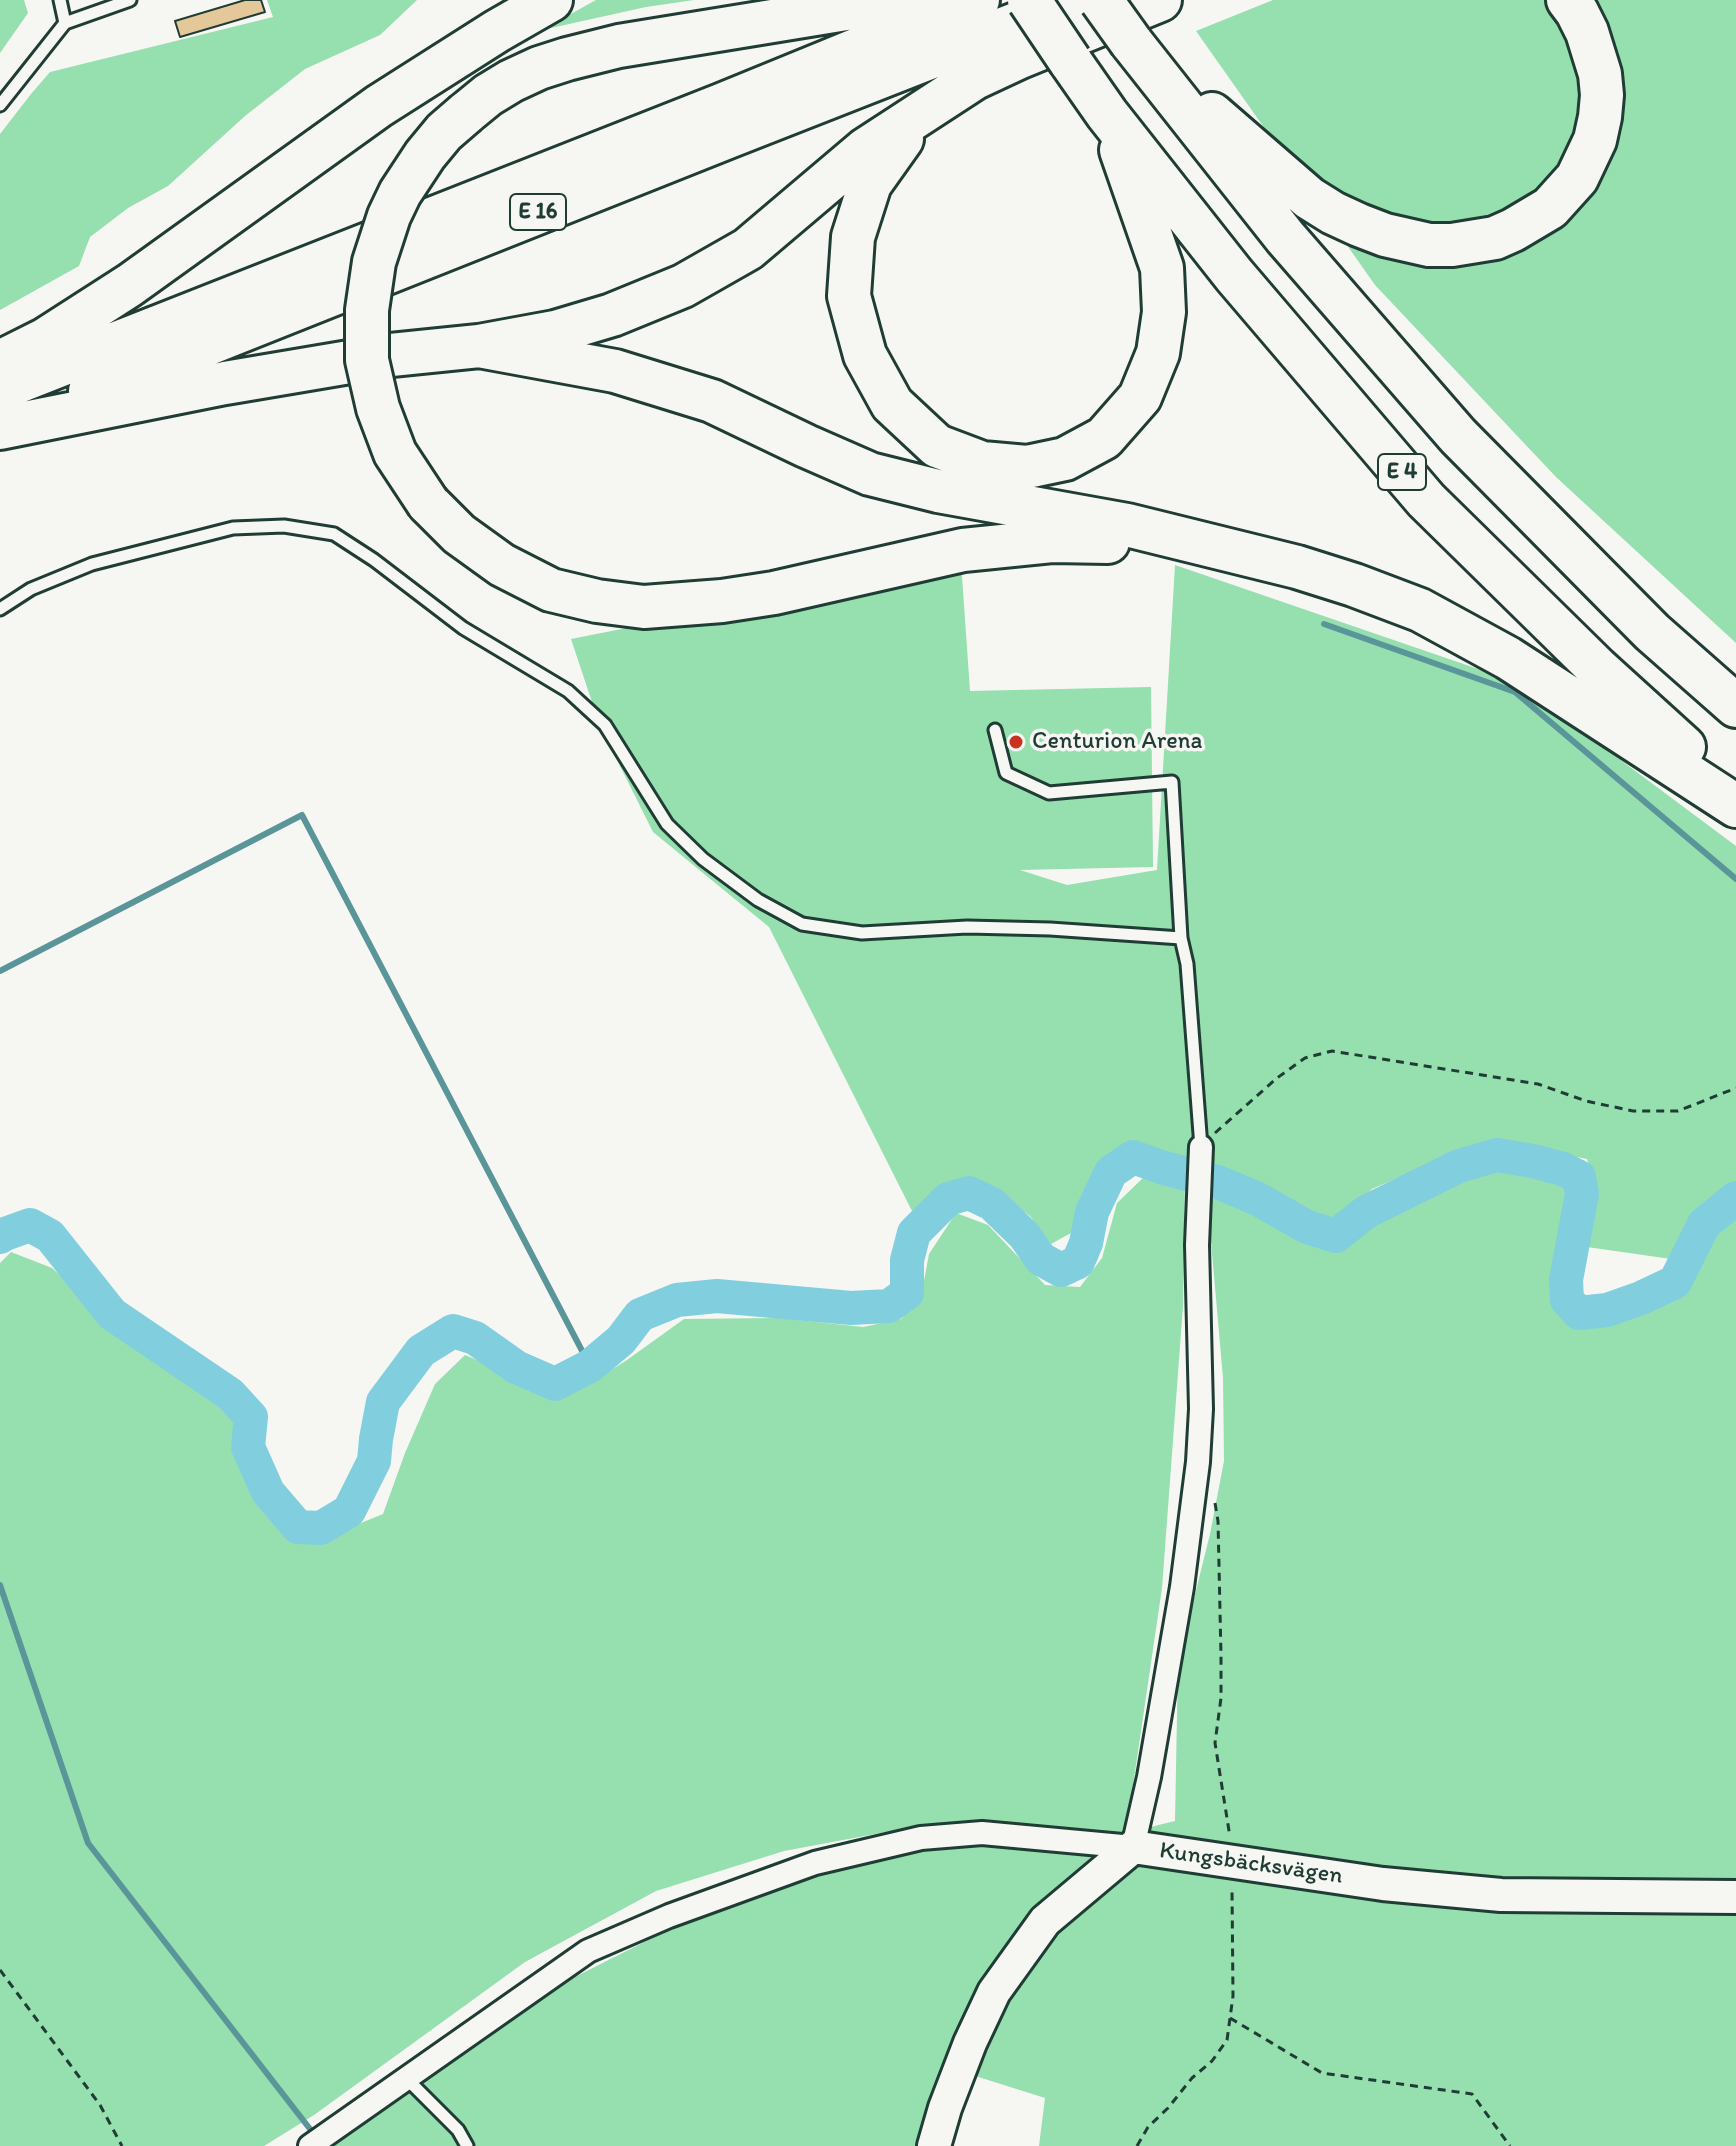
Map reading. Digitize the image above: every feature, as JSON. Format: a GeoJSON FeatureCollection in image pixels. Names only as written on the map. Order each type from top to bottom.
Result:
{"type":"FeatureCollection","features":[{"type":"Feature","properties":{"kind":"highway"},"geometry":{"type":"LineString","coordinates":[[379,106],[497,0]]}},
{"type":"Feature","properties":{"kind":"highway"},"geometry":{"type":"LineString","coordinates":[[0,362],[46,339],[130,285],[379,106],[551,0]]}},
{"type":"Feature","properties":{"kind":"highway"},"geometry":{"type":"LineString","coordinates":[[901,0],[619,46],[567,59],[511,81],[488,95],[444,132],[425,155],[394,204],[374,262],[367,310],[367,360],[378,408],[395,453],[428,503],[459,534],[502,565],[551,590],[597,601],[644,607],[774,593],[963,550],[1052,541],[1213,547]]}},
{"type":"Feature","properties":{"kind":"highway","name":"E 16"},"geometry":{"type":"LineString","coordinates":[[0,389],[721,105],[978,0]]}},
{"type":"Feature","properties":{"kind":"highway","name":"E 4"},"geometry":{"type":"LineString","coordinates":[[1029,0],[1107,114],[1234,275],[1426,500],[1597,668],[1736,795]]}},
{"type":"Feature","properties":{"kind":"highway","name":"E 16"},"geometry":{"type":"LineString","coordinates":[[0,427],[1077,0]]}},
{"type":"Feature","properties":{"kind":"highway","name":"E 4"},"geometry":{"type":"LineString","coordinates":[[1101,0],[1285,237],[1458,436],[1652,632],[1736,706]]}},
{"type":"Feature","properties":{"kind":"highway"},"geometry":{"type":"LineString","coordinates":[[0,427],[225,383],[391,355],[479,346],[555,332],[612,315],[683,286],[748,249],[866,149],[975,78],[1160,0]]}},
{"type":"Feature","properties":{"kind":"highway"},"geometry":{"type":"LineString","coordinates":[[1131,42],[1309,198],[1333,213],[1385,235],[1429,245],[1452,245],[1495,238],[1550,208],[1577,178],[1595,140],[1602,95],[1600,74],[1587,32],[1568,0]]}},
{"type":"Feature","properties":{"kind":"highway"},"geometry":{"type":"LineString","coordinates":[[928,107],[870,184],[853,237],[849,296],[865,355],[892,404],[937,446],[982,463],[1027,467],[1065,459],[1104,438],[1140,397],[1158,353],[1164,312],[1162,268],[1107,114]]}},
{"type":"Feature","properties":{"kind":"highway"},"geometry":{"type":"LineString","coordinates":[[479,346],[615,371],[712,401],[870,474],[938,491],[1127,525],[1297,567],[1420,610],[1508,658],[1736,806]]}},
{"type":"Feature","properties":{"kind":"street"},"geometry":{"type":"LineString","coordinates":[[310,2146],[588,1951],[669,1916],[815,1863],[921,1838],[982,1833],[1133,1847],[1149,1777],[1172,1645],[1198,1462],[1201,1409],[1198,1210],[1201,1147]]}},
{"type":"Feature","properties":{"kind":"street","name":"Kungsbäcksvägen"},"geometry":{"type":"LineString","coordinates":[[934,2146],[970,2043],[994,1992],[1045,1921],[1133,1847],[1383,1884],[1501,1895],[1736,1897]]}},
{"type":"Feature","properties":{"kind":"lane"},"geometry":{"type":"LineString","coordinates":[[60,0],[65,23]]}},
{"type":"Feature","properties":{"kind":"lane"},"geometry":{"type":"LineString","coordinates":[[0,105],[65,23],[130,0]]}},
{"type":"Feature","properties":{"kind":"lane"},"geometry":{"type":"LineString","coordinates":[[0,609],[31,589],[92,564],[233,528],[284,526],[334,534],[374,560],[463,628],[568,691],[605,725],[667,824],[703,859],[758,900],[802,924],[862,933],[981,927],[1181,938]]}},
{"type":"Feature","properties":{"kind":"lane"},"geometry":{"type":"LineString","coordinates":[[995,730],[1006,773],[1049,793],[1172,782],[1181,938],[1187,964],[1201,1147]]}},
{"type":"Feature","properties":{"kind":"lane"},"geometry":{"type":"LineString","coordinates":[[406,2078],[458,2130],[467,2146]]}},
{"type":"Feature","properties":{"kind":"path"},"geometry":{"type":"LineString","coordinates":[[1201,1147],[1277,1078],[1305,1058],[1332,1051],[1538,1084],[1586,1101],[1633,1111],[1678,1111],[1736,1088]]}},
{"type":"Feature","properties":{"kind":"path"},"geometry":{"type":"LineString","coordinates":[[1137,2146],[1148,2127],[1192,2078],[1212,2061],[1227,2040],[1233,1996],[1232,1862],[1215,1743],[1221,1698],[1221,1642],[1218,1521],[1214,1496]]}},
{"type":"Feature","properties":{"kind":"path"},"geometry":{"type":"LineString","coordinates":[[0,1970],[100,2105],[122,2146]]}},
{"type":"Feature","properties":{"kind":"path"},"geometry":{"type":"LineString","coordinates":[[1230,2018],[1322,2073],[1472,2094],[1510,2146]]}},
{"type":"Feature","properties":{"kind":"green space"},"geometry":{"type":"Polygon","coordinates":[[[0,0],[24,0],[28,13],[0,53],[0,0]]]}},
{"type":"Feature","properties":{"kind":"green space"},"geometry":{"type":"Polygon","coordinates":[[[267,0],[417,0],[380,35],[305,69],[245,116],[168,186],[128,208],[90,237],[79,266],[0,310],[0,134],[31,94],[50,72],[273,17],[267,0]]]}},
{"type":"Feature","properties":{"kind":"green space"},"geometry":{"type":"Polygon","coordinates":[[[596,0],[694,0],[646,7],[542,30],[596,0]]]}},
{"type":"Feature","properties":{"kind":"green space"},"geometry":{"type":"Polygon","coordinates":[[[1273,0],[1736,0],[1736,643],[1556,477],[1375,285],[1196,31],[1273,0]]]}},
{"type":"Feature","properties":{"kind":"green space"},"geometry":{"type":"Polygon","coordinates":[[[961,562],[970,691],[1151,687],[1153,867],[1020,870],[1067,885],[1157,870],[1175,565],[1516,682],[1736,846],[1736,1185],[1695,1217],[1671,1259],[1580,1246],[1587,1230],[1596,1188],[1587,1159],[1500,1142],[1455,1153],[1372,1189],[1337,1220],[1254,1192],[1213,1169],[1137,1146],[1110,1159],[1086,1192],[1080,1228],[1051,1244],[1030,1216],[995,1189],[964,1178],[940,1190],[915,1217],[769,927],[653,832],[600,726],[571,639],[961,562]]]}},
{"type":"Feature","properties":{"kind":"green space"},"geometry":{"type":"Polygon","coordinates":[[[1506,1160],[1557,1174],[1574,1186],[1573,1208],[1560,1250],[1554,1302],[1575,1320],[1610,1318],[1644,1306],[1684,1285],[1712,1228],[1736,1210],[1736,2146],[1039,2146],[1045,2098],[950,2068],[920,2146],[332,2146],[553,1988],[696,1916],[813,1874],[913,1827],[784,1851],[656,1891],[525,1962],[314,2115],[264,2146],[0,2146],[0,1263],[11,1252],[52,1268],[102,1313],[176,1361],[229,1401],[257,1484],[291,1537],[339,1532],[383,1514],[435,1384],[465,1355],[520,1378],[579,1390],[684,1319],[779,1318],[863,1327],[901,1319],[921,1297],[929,1254],[956,1213],[988,1225],[1045,1285],[1080,1287],[1102,1258],[1117,1203],[1144,1177],[1185,1179],[1183,1306],[1162,1588],[1126,1833],[1175,1821],[1178,1663],[1210,1534],[1224,1461],[1223,1378],[1206,1185],[1247,1199],[1318,1240],[1341,1247],[1389,1205],[1473,1168],[1506,1160]]]}},
{"type":"Feature","properties":{"kind":"building"},"geometry":{"type":"Polygon","coordinates":[[[245,0],[261,0],[265,12],[180,37],[175,21],[245,0]]]}},
{"type":"Feature","properties":{"kind":"waterway"},"geometry":{"type":"LineString","coordinates":[[1324,624],[1515,692],[1736,879]]}},
{"type":"Feature","properties":{"kind":"waterway"},"geometry":{"type":"LineString","coordinates":[[0,971],[302,815],[590,1366]]}},
{"type":"Feature","properties":{"kind":"waterway"},"geometry":{"type":"LineString","coordinates":[[0,1237],[30,1225],[50,1236],[112,1314],[230,1394],[251,1417],[248,1447],[268,1492],[298,1527],[321,1528],[349,1511],[374,1461],[383,1402],[421,1351],[453,1331],[475,1338],[516,1367],[555,1384],[590,1366],[621,1340],[640,1315],[677,1300],[717,1296],[851,1308],[889,1306],[907,1293],[907,1260],[914,1233],[948,1199],[969,1193],[992,1204],[1024,1235],[1041,1259],[1061,1270],[1078,1262],[1086,1243],[1092,1212],[1111,1172],[1133,1157],[1220,1183],[1258,1199],[1307,1227],[1336,1236],[1366,1212],[1459,1166],[1497,1155],[1533,1161],[1579,1177],[1582,1194],[1566,1280],[1567,1300],[1579,1313],[1607,1310],[1675,1282],[1704,1224],[1736,1198]]}},
{"type":"Feature","properties":{"kind":"waterway"},"geometry":{"type":"LineString","coordinates":[[0,1585],[88,1843],[310,2129]]}},
{"type":"Feature","properties":{"kind":"place","name":"Centurion Arena"},"geometry":{"type":"Point","coordinates":[1016,742]}}]}
